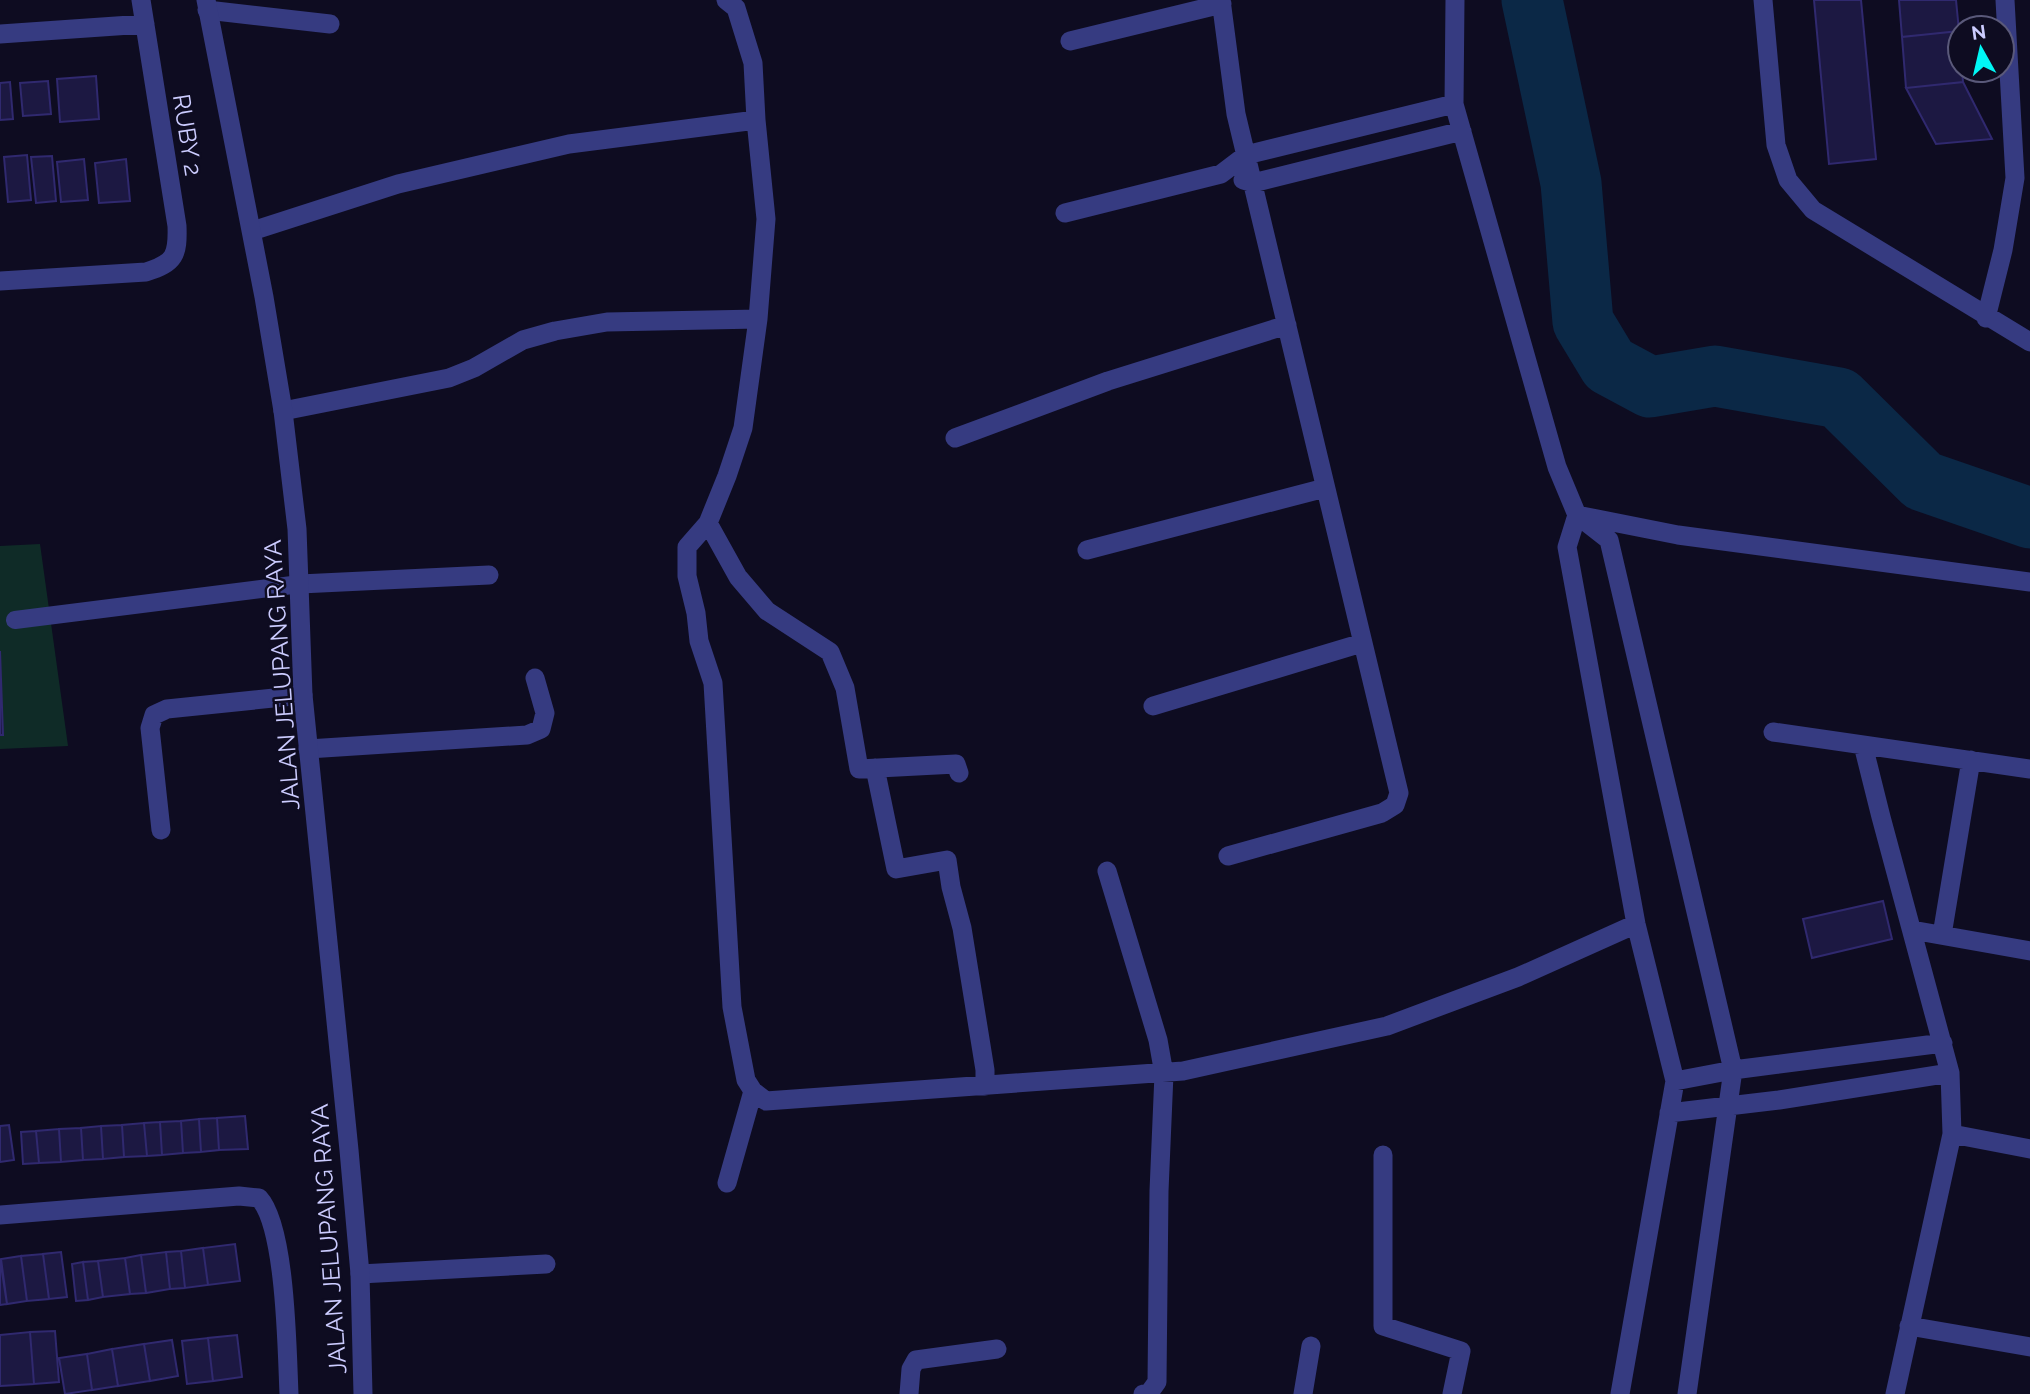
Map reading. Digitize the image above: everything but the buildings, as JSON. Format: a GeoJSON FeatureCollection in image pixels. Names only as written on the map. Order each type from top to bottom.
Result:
{"type":"FeatureCollection","features":[{"type":"Feature","properties":{"kind":"street","name":"RUBY 2"},"geometry":{"type":"LineString","coordinates":[[0,281],[146,272],[165,266],[175,254],[177,226],[141,0]]}},
{"type":"Feature","properties":{"kind":"street"},"geometry":{"type":"LineString","coordinates":[[726,0],[736,8],[753,63],[765,219],[758,319],[743,428],[708,523],[687,547],[687,576],[696,613],[699,641],[713,683],[732,1007],[746,1080],[753,1091],[766,1101],[1013,1082],[1164,1074],[1387,1026],[1518,976],[1636,924]]}},
{"type":"Feature","properties":{"kind":"street"},"geometry":{"type":"LineString","coordinates":[[1455,0],[1454,104],[1557,467],[1577,515],[1609,540],[1733,1070],[1687,1394]]}},
{"type":"Feature","properties":{"kind":"street"},"geometry":{"type":"LineString","coordinates":[[1763,0],[1776,145],[1788,180],[1813,210],[1986,318],[2030,342]]}},
{"type":"Feature","properties":{"kind":"street"},"geometry":{"type":"LineString","coordinates":[[1986,318],[2003,250],[2015,178],[2005,0]]}},
{"type":"Feature","properties":{"kind":"street"},"geometry":{"type":"LineString","coordinates":[[1070,41],[1221,2],[1236,114],[1399,793],[1395,805],[1382,813],[1228,856]]}},
{"type":"Feature","properties":{"kind":"street"},"geometry":{"type":"LineString","coordinates":[[206,5],[234,6],[330,24]]}},
{"type":"Feature","properties":{"kind":"street","name":"JALAN JELUPANG RAYA"},"geometry":{"type":"LineString","coordinates":[[206,5],[252,231],[283,411],[297,529],[303,695],[360,1275],[363,1394]]}},
{"type":"Feature","properties":{"kind":"street"},"geometry":{"type":"LineString","coordinates":[[0,34],[145,24]]}},
{"type":"Feature","properties":{"kind":"street"},"geometry":{"type":"LineString","coordinates":[[1065,213],[1221,174],[1246,155],[1454,104]]}},
{"type":"Feature","properties":{"kind":"street"},"geometry":{"type":"LineString","coordinates":[[252,231],[398,184],[569,144],[756,120]]}},
{"type":"Feature","properties":{"kind":"street"},"geometry":{"type":"LineString","coordinates":[[1221,174],[1253,183],[1462,131]]}},
{"type":"Feature","properties":{"kind":"street"},"geometry":{"type":"LineString","coordinates":[[283,411],[449,378],[474,368],[523,340],[555,331],[607,322],[758,319]]}},
{"type":"Feature","properties":{"kind":"street"},"geometry":{"type":"LineString","coordinates":[[955,438],[1108,381],[1287,325]]}},
{"type":"Feature","properties":{"kind":"street"},"geometry":{"type":"LineString","coordinates":[[1087,551],[1325,488]]}},
{"type":"Feature","properties":{"kind":"street"},"geometry":{"type":"LineString","coordinates":[[1577,515],[1678,535],[2030,582]]}},
{"type":"Feature","properties":{"kind":"street"},"geometry":{"type":"LineString","coordinates":[[1577,515],[1567,547],[1636,924],[1675,1081],[1620,1394]]}},
{"type":"Feature","properties":{"kind":"street"},"geometry":{"type":"LineString","coordinates":[[708,523],[738,577],[767,611],[830,653],[845,688],[859,769],[956,764],[959,773]]}},
{"type":"Feature","properties":{"kind":"street"},"geometry":{"type":"LineString","coordinates":[[300,584],[489,575]]}},
{"type":"Feature","properties":{"kind":"street"},"geometry":{"type":"LineString","coordinates":[[1153,706],[1362,643]]}},
{"type":"Feature","properties":{"kind":"street"},"geometry":{"type":"LineString","coordinates":[[308,749],[527,735],[541,729],[545,713],[535,678]]}},
{"type":"Feature","properties":{"kind":"street"},"geometry":{"type":"LineString","coordinates":[[162,830],[150,728],[154,715],[167,709],[303,695]]}},
{"type":"Feature","properties":{"kind":"street"},"geometry":{"type":"LineString","coordinates":[[1773,732],[2030,769]]}},
{"type":"Feature","properties":{"kind":"street"},"geometry":{"type":"LineString","coordinates":[[1863,745],[1950,1073],[1952,1135],[1895,1394]]}},
{"type":"Feature","properties":{"kind":"street"},"geometry":{"type":"LineString","coordinates":[[1942,935],[1971,760]]}},
{"type":"Feature","properties":{"kind":"street"},"geometry":{"type":"LineString","coordinates":[[875,768],[896,869],[947,860],[962,928],[985,1070],[985,1086]]}},
{"type":"Feature","properties":{"kind":"street"},"geometry":{"type":"LineString","coordinates":[[1107,872],[1158,1040],[1164,1074],[1159,1191],[1157,1382],[1149,1393],[1143,1394]]}},
{"type":"Feature","properties":{"kind":"street"},"geometry":{"type":"LineString","coordinates":[[1912,930],[2030,951]]}},
{"type":"Feature","properties":{"kind":"street"},"geometry":{"type":"LineString","coordinates":[[1675,1081],[1733,1070],[1943,1043]]}},
{"type":"Feature","properties":{"kind":"street"},"geometry":{"type":"LineString","coordinates":[[1669,1113],[1779,1100],[1950,1073]]}},
{"type":"Feature","properties":{"kind":"street"},"geometry":{"type":"LineString","coordinates":[[727,1183],[753,1091]]}},
{"type":"Feature","properties":{"kind":"street"},"geometry":{"type":"LineString","coordinates":[[1952,1135],[2030,1149]]}},
{"type":"Feature","properties":{"kind":"street"},"geometry":{"type":"LineString","coordinates":[[1383,1155],[1383,1326],[1461,1351],[1452,1394]]}},
{"type":"Feature","properties":{"kind":"street"},"geometry":{"type":"LineString","coordinates":[[0,1214],[239,1196],[259,1198],[267,1206],[272,1218],[283,1287],[289,1394]]}},
{"type":"Feature","properties":{"kind":"street"},"geometry":{"type":"LineString","coordinates":[[360,1275],[546,1264]]}},
{"type":"Feature","properties":{"kind":"street"},"geometry":{"type":"LineString","coordinates":[[1909,1326],[2030,1347]]}},
{"type":"Feature","properties":{"kind":"street"},"geometry":{"type":"LineString","coordinates":[[1303,1394],[1311,1346]]}},
{"type":"Feature","properties":{"kind":"street"},"geometry":{"type":"LineString","coordinates":[[909,1394],[911,1369],[916,1360],[997,1349]]}},
{"type":"Feature","properties":{"kind":"lane"},"geometry":{"type":"LineString","coordinates":[[15,620],[300,584]]}},
{"type":"Feature","properties":{"kind":"green space"},"geometry":{"type":"Polygon","coordinates":[[[40,544],[68,746],[0,749],[0,546],[40,544]]]}},
{"type":"Feature","properties":{"kind":"waterway"},"geometry":{"type":"LineString","coordinates":[[1532,0],[1571,183],[1583,322],[1609,365],[1650,387],[1715,376],[1839,398],[1923,481],[2030,518]]}}]}
